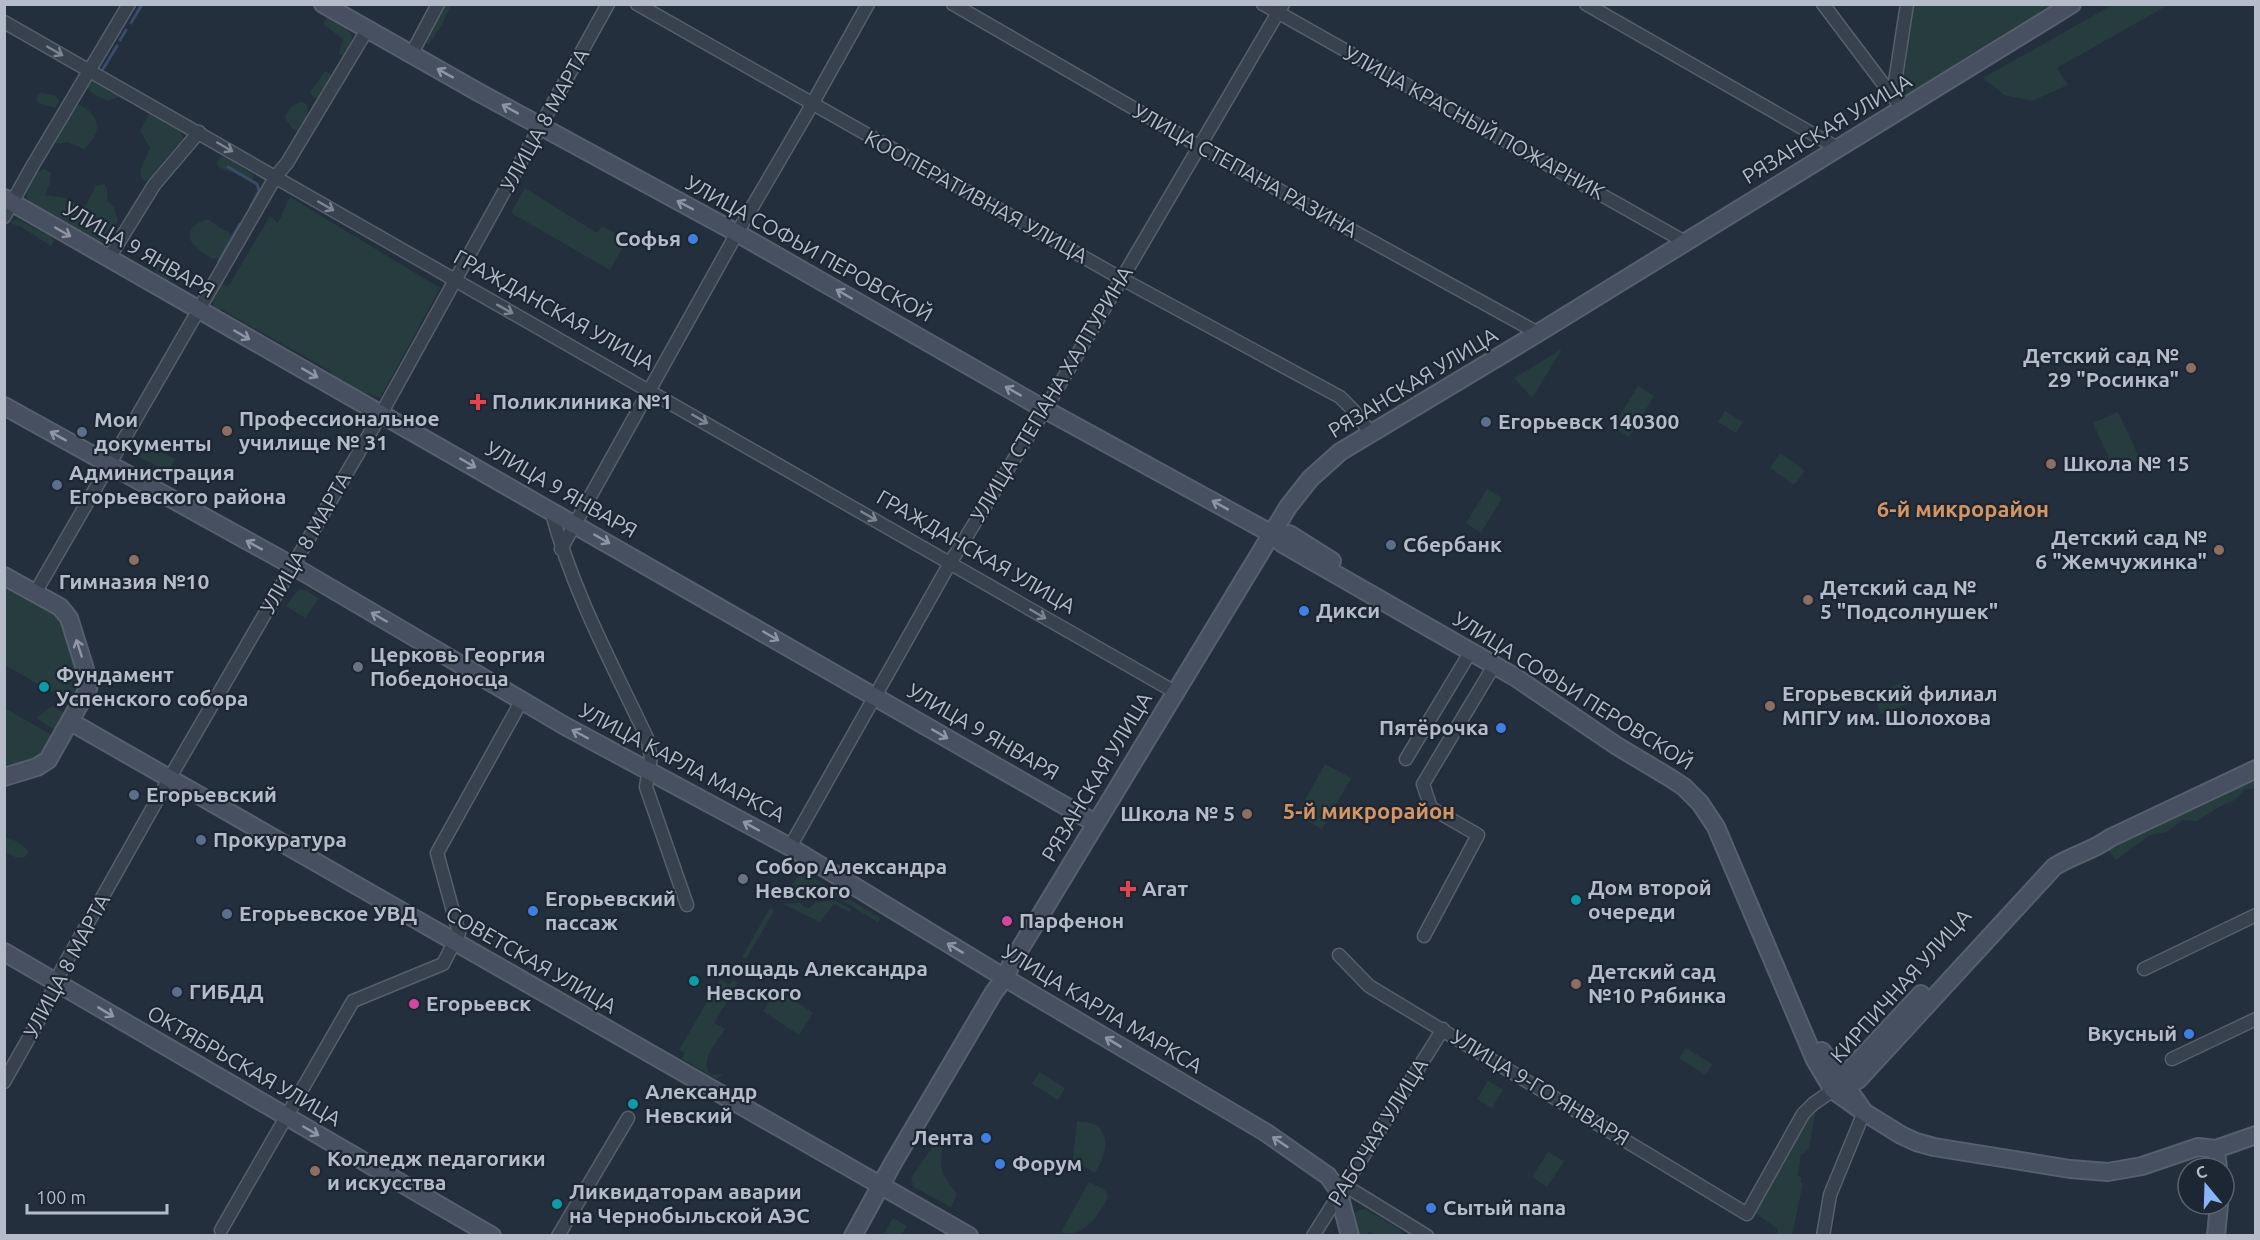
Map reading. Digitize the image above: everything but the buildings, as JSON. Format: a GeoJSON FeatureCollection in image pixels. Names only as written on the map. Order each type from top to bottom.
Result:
{"type":"FeatureCollection","features":[{"type":"Feature","properties":{"kind":"street"},"geometry":{"type":"LineString","coordinates":[[7,206],[129,4]]}},
{"type":"Feature","properties":{"kind":"street","name":"УЛИЦА СОФЬИ ПЕРОВСКОЙ"},"geometry":{"type":"LineString","coordinates":[[323,4],[541,127],[737,232],[1044,409],[1272,534],[1283,544],[1471,651],[1495,664],[1544,682],[1622,737],[1692,780],[1710,798],[1726,823],[1819,1045],[1839,1087]]}},
{"type":"Feature","properties":{"kind":"street"},"geometry":{"type":"LineString","coordinates":[[411,55],[438,4]]}},
{"type":"Feature","properties":{"kind":"street","name":"УЛИЦА 8 МАРТА"},"geometry":{"type":"LineString","coordinates":[[4,1082],[40,1018],[56,982],[167,782],[381,414],[608,4]]}},
{"type":"Feature","properties":{"kind":"street","name":"КООПЕРАТИВНАЯ УЛИЦА"},"geometry":{"type":"LineString","coordinates":[[637,4],[1122,279],[1340,398],[1353,410],[1370,432]]}},
{"type":"Feature","properties":{"kind":"street"},"geometry":{"type":"LineString","coordinates":[[561,549],[737,232],[868,4]]}},
{"type":"Feature","properties":{"kind":"street","name":"УЛИЦА СТЕПАНА РАЗИНА"},"geometry":{"type":"LineString","coordinates":[[953,4],[1199,146],[1538,333]]}},
{"type":"Feature","properties":{"kind":"street","name":"УЛИЦА КРАСНЫЙ ПОЖАРНИК"},"geometry":{"type":"LineString","coordinates":[[1263,4],[1280,9],[1685,243]]}},
{"type":"Feature","properties":{"kind":"street"},"geometry":{"type":"LineString","coordinates":[[1586,4],[1839,149]]}},
{"type":"Feature","properties":{"kind":"street"},"geometry":{"type":"LineString","coordinates":[[1823,4],[1903,110]]}},
{"type":"Feature","properties":{"kind":"street"},"geometry":{"type":"LineString","coordinates":[[1891,92],[1895,82],[1907,4]]}},
{"type":"Feature","properties":{"kind":"street","name":"РЯЗАНСКАЯ УЛИЦА"},"geometry":{"type":"LineString","coordinates":[[853,1236],[882,1192],[988,1002],[1005,978],[1012,962],[1095,823],[1296,495],[1310,479],[1340,452],[1370,432],[1538,333],[2072,4]]}},
{"type":"Feature","properties":{"kind":"street","name":"РЯЗАНСКАЯ УЛИЦА"},"geometry":{"type":"LineString","coordinates":[[1949,80],[2080,4]]}},
{"type":"Feature","properties":{"kind":"street","name":"УЛИЦА СТЕПАНА ХАЛТУРИНА"},"geometry":{"type":"LineString","coordinates":[[790,847],[950,563],[1122,279],[1280,9]]}},
{"type":"Feature","properties":{"kind":"street","name":"ГРАЖДАНСКАЯ УЛИЦА"},"geometry":{"type":"LineString","coordinates":[[4,22],[1175,692]]}},
{"type":"Feature","properties":{"kind":"street"},"geometry":{"type":"LineString","coordinates":[[35,593],[276,176],[287,163],[367,30]]}},
{"type":"Feature","properties":{"kind":"street"},"geometry":{"type":"LineString","coordinates":[[109,258],[154,185],[199,132]]}},
{"type":"Feature","properties":{"kind":"street","name":"УЛИЦА 9 ЯНВАРЯ"},"geometry":{"type":"LineString","coordinates":[[7,206],[109,258],[1095,823]]}},
{"type":"Feature","properties":{"kind":"street","name":"УЛИЦА КАРЛА МАРКСА"},"geometry":{"type":"LineString","coordinates":[[4,406],[292,566],[522,700],[790,847],[1265,1132],[1328,1176],[1342,1189],[1368,1200],[1427,1236]]}},
{"type":"Feature","properties":{"kind":"street"},"geometry":{"type":"LineString","coordinates":[[551,510],[561,549],[647,738],[651,757],[646,787],[687,905]]}},
{"type":"Feature","properties":{"kind":"street","name":"УЛИЦА СОФЬИ ПЕРОВСКОЙ"},"geometry":{"type":"LineString","coordinates":[[1272,534],[1289,534],[1302,540],[1335,563],[1518,672]]}},
{"type":"Feature","properties":{"kind":"street"},"geometry":{"type":"LineString","coordinates":[[4,576],[60,607],[69,618],[88,676],[88,689],[44,764],[4,777]]}},
{"type":"Feature","properties":{"kind":"street"},"geometry":{"type":"LineString","coordinates":[[1406,759],[1471,651]]}},
{"type":"Feature","properties":{"kind":"street"},"geometry":{"type":"LineString","coordinates":[[1424,936],[1478,834],[1431,808],[1422,784],[1495,664]]}},
{"type":"Feature","properties":{"kind":"street"},"geometry":{"type":"LineString","coordinates":[[221,1230],[353,1001],[443,964],[459,933],[437,853],[522,700]]}},
{"type":"Feature","properties":{"kind":"street","name":"СОВЕТСКАЯ УЛИЦА"},"geometry":{"type":"LineString","coordinates":[[68,725],[882,1192],[969,1236]]}},
{"type":"Feature","properties":{"kind":"street","name":"КИРПИЧНАЯ УЛИЦА"},"geometry":{"type":"LineString","coordinates":[[1839,1087],[1848,1071],[2053,855],[2256,760]]}},
{"type":"Feature","properties":{"kind":"street","name":"КИРПИЧНАЯ УЛИЦА"},"geometry":{"type":"LineString","coordinates":[[1839,1087],[1858,1080],[2054,867],[2097,848],[2109,838],[2256,769]]}},
{"type":"Feature","properties":{"kind":"street"},"geometry":{"type":"LineString","coordinates":[[2144,969],[2256,915]]}},
{"type":"Feature","properties":{"kind":"street","name":"ОКТЯБРЬСКАЯ УЛИЦА"},"geometry":{"type":"LineString","coordinates":[[4,952],[492,1236]]}},
{"type":"Feature","properties":{"kind":"street","name":"УЛИЦА 9-ГО ЯНВАРЯ"},"geometry":{"type":"LineString","coordinates":[[1339,955],[1369,986],[1747,1214],[1803,1114],[1813,1104],[1839,1087]]}},
{"type":"Feature","properties":{"kind":"street"},"geometry":{"type":"LineString","coordinates":[[2172,1059],[2256,1019]]}},
{"type":"Feature","properties":{"kind":"street","name":"РАБОЧАЯ УЛИЦА"},"geometry":{"type":"LineString","coordinates":[[1313,1236],[1443,1029]]}},
{"type":"Feature","properties":{"kind":"street"},"geometry":{"type":"LineString","coordinates":[[1839,1087],[1862,1111],[1901,1135],[1934,1147],[2093,1172],[2125,1171],[2198,1147],[2216,1149],[2256,1135]]}},
{"type":"Feature","properties":{"kind":"street"},"geometry":{"type":"LineString","coordinates":[[1823,1236],[1830,1195],[1862,1111]]}},
{"type":"Feature","properties":{"kind":"street"},"geometry":{"type":"LineString","coordinates":[[558,1236],[628,1118]]}},
{"type":"Feature","properties":{"kind":"street"},"geometry":{"type":"LineString","coordinates":[[2216,1149],[2217,1156]]}},
{"type":"Feature","properties":{"kind":"street","name":"УЛИЦА КАРЛА МАРКСА"},"geometry":{"type":"LineString","coordinates":[[1342,1189],[1349,1231]]}},
{"type":"Feature","properties":{"kind":"street","name":"РЯЗАНСКАЯ УЛИЦА"},"geometry":{"type":"LineString","coordinates":[[863,1236],[882,1192]]}},
{"type":"Feature","properties":{"kind":"street","name":"СОВЕТСКАЯ УЛИЦА"},"geometry":{"type":"LineString","coordinates":[[882,1192],[946,1236]]}},
{"type":"Feature","properties":{"kind":"street"},"geometry":{"type":"LineString","coordinates":[[1349,1231],[1350,1204],[1354,1200],[1368,1200]]}},
{"type":"Feature","properties":{"kind":"street"},"geometry":{"type":"LineString","coordinates":[[2216,1236],[2218,1216]]}},
{"type":"Feature","properties":{"kind":"green space"},"geometry":{"type":"Polygon","coordinates":[[[441,5],[451,5],[442,25],[428,45],[424,39],[441,5]]]}},
{"type":"Feature","properties":{"kind":"green space"},"geometry":{"type":"Polygon","coordinates":[[[1911,5],[2065,5],[1908,99],[1898,91],[1911,5]]]}},
{"type":"Feature","properties":{"kind":"green space"},"geometry":{"type":"Polygon","coordinates":[[[2112,5],[2168,5],[2057,68],[2068,85],[2032,101],[2004,95],[1983,78],[2112,5]]]}},
{"type":"Feature","properties":{"kind":"green space"},"geometry":{"type":"Polygon","coordinates":[[[333,17],[348,30],[354,41],[349,52],[342,56],[339,53],[343,39],[323,24],[327,18],[333,17]]]}},
{"type":"Feature","properties":{"kind":"green space"},"geometry":{"type":"Polygon","coordinates":[[[325,71],[331,74],[330,78],[327,88],[318,99],[310,92],[325,71]]]}},
{"type":"Feature","properties":{"kind":"green space"},"geometry":{"type":"Polygon","coordinates":[[[91,80],[114,93],[118,92],[119,97],[107,101],[92,93],[88,88],[91,80]]]}},
{"type":"Feature","properties":{"kind":"green space"},"geometry":{"type":"Polygon","coordinates":[[[40,93],[55,95],[59,101],[55,108],[38,103],[36,98],[40,93]]]}},
{"type":"Feature","properties":{"kind":"green space"},"geometry":{"type":"Polygon","coordinates":[[[301,102],[307,104],[307,115],[305,123],[298,132],[285,118],[287,112],[295,104],[301,102]]]}},
{"type":"Feature","properties":{"kind":"green space"},"geometry":{"type":"Polygon","coordinates":[[[76,105],[89,111],[96,121],[95,136],[84,149],[67,142],[60,144],[54,142],[76,105]]]}},
{"type":"Feature","properties":{"kind":"green space"},"geometry":{"type":"Polygon","coordinates":[[[150,112],[180,132],[184,142],[177,145],[151,179],[144,181],[141,177],[141,169],[150,148],[140,131],[150,112]]]}},
{"type":"Feature","properties":{"kind":"green space"},"geometry":{"type":"Polygon","coordinates":[[[228,155],[235,163],[254,175],[253,179],[218,167],[217,162],[220,157],[228,155]]]}},
{"type":"Feature","properties":{"kind":"green space"},"geometry":{"type":"Polygon","coordinates":[[[44,169],[51,173],[45,195],[66,198],[82,207],[86,205],[96,186],[104,184],[107,189],[107,201],[114,207],[118,221],[108,236],[101,241],[93,240],[73,226],[32,205],[27,198],[27,192],[37,173],[44,169]]]}},
{"type":"Feature","properties":{"kind":"green space"},"geometry":{"type":"Polygon","coordinates":[[[525,188],[597,233],[602,226],[627,240],[610,270],[511,213],[525,188]]]}},
{"type":"Feature","properties":{"kind":"green space"},"geometry":{"type":"Polygon","coordinates":[[[290,197],[440,288],[380,398],[342,384],[348,374],[341,383],[331,378],[330,371],[221,309],[217,315],[213,299],[219,288],[222,284],[228,287],[270,216],[278,223],[290,197]]]}},
{"type":"Feature","properties":{"kind":"green space"},"geometry":{"type":"Polygon","coordinates":[[[17,219],[48,235],[54,240],[51,246],[20,226],[12,224],[11,222],[17,219]]]}},
{"type":"Feature","properties":{"kind":"green space"},"geometry":{"type":"Polygon","coordinates":[[[207,219],[228,231],[231,236],[223,253],[213,259],[194,245],[189,234],[197,224],[207,219]]]}},
{"type":"Feature","properties":{"kind":"green space"},"geometry":{"type":"Polygon","coordinates":[[[163,257],[175,262],[176,269],[172,279],[166,282],[156,276],[157,266],[163,257]]]}},
{"type":"Feature","properties":{"kind":"green space"},"geometry":{"type":"Polygon","coordinates":[[[1562,349],[1532,398],[1514,378],[1562,349]]]}},
{"type":"Feature","properties":{"kind":"green space"},"geometry":{"type":"Polygon","coordinates":[[[1638,386],[1654,396],[1629,437],[1613,427],[1638,386]]]}},
{"type":"Feature","properties":{"kind":"green space"},"geometry":{"type":"Polygon","coordinates":[[[1725,411],[1743,422],[1736,433],[1718,422],[1725,411]]]}},
{"type":"Feature","properties":{"kind":"green space"},"geometry":{"type":"Polygon","coordinates":[[[2118,412],[2140,459],[2115,471],[2093,423],[2118,412]]]}},
{"type":"Feature","properties":{"kind":"green space"},"geometry":{"type":"Polygon","coordinates":[[[146,444],[175,459],[168,472],[139,457],[146,444]]]}},
{"type":"Feature","properties":{"kind":"green space"},"geometry":{"type":"Polygon","coordinates":[[[1780,453],[1805,471],[1794,485],[1770,468],[1780,453]]]}},
{"type":"Feature","properties":{"kind":"green space"},"geometry":{"type":"Polygon","coordinates":[[[1487,489],[1502,498],[1481,533],[1466,523],[1487,489]]]}},
{"type":"Feature","properties":{"kind":"green space"},"geometry":{"type":"Polygon","coordinates":[[[5,580],[63,617],[82,681],[74,705],[5,665],[5,580]]]}},
{"type":"Feature","properties":{"kind":"green space"},"geometry":{"type":"Polygon","coordinates":[[[298,590],[305,590],[319,598],[305,618],[286,606],[298,590]]]}},
{"type":"Feature","properties":{"kind":"green space"},"geometry":{"type":"Polygon","coordinates":[[[1906,681],[1915,701],[1881,714],[1873,694],[1906,681]]]}},
{"type":"Feature","properties":{"kind":"green space"},"geometry":{"type":"Polygon","coordinates":[[[52,706],[65,713],[55,730],[36,718],[52,706]]]}},
{"type":"Feature","properties":{"kind":"green space"},"geometry":{"type":"Polygon","coordinates":[[[5,708],[55,737],[43,758],[5,772],[5,708]]]}},
{"type":"Feature","properties":{"kind":"green space"},"geometry":{"type":"Polygon","coordinates":[[[1325,764],[1351,778],[1322,829],[1297,815],[1325,764]]]}},
{"type":"Feature","properties":{"kind":"green space"},"geometry":{"type":"Polygon","coordinates":[[[2255,778],[2255,789],[2245,789],[2235,800],[2197,821],[2182,820],[2167,832],[2150,835],[2116,860],[2108,850],[2111,843],[2255,778]]]}},
{"type":"Feature","properties":{"kind":"green space"},"geometry":{"type":"Polygon","coordinates":[[[5,837],[16,841],[29,851],[25,857],[17,858],[5,852],[5,837]]]}},
{"type":"Feature","properties":{"kind":"green space"},"geometry":{"type":"Polygon","coordinates":[[[801,870],[880,918],[878,922],[836,897],[816,898],[812,893],[806,892],[800,899],[783,901],[801,870]]]}},
{"type":"Feature","properties":{"kind":"green space"},"geometry":{"type":"Polygon","coordinates":[[[834,900],[851,909],[849,912],[834,904],[820,922],[783,904],[800,903],[809,908],[816,902],[834,900]]]}},
{"type":"Feature","properties":{"kind":"green space"},"geometry":{"type":"Polygon","coordinates":[[[770,908],[774,911],[746,959],[742,957],[770,908]]]}},
{"type":"Feature","properties":{"kind":"green space"},"geometry":{"type":"Polygon","coordinates":[[[720,979],[729,985],[733,980],[738,983],[714,1023],[725,1029],[710,1052],[707,1064],[711,1075],[723,1074],[717,1079],[682,1059],[685,1053],[679,1050],[720,979]]]}},
{"type":"Feature","properties":{"kind":"green space"},"geometry":{"type":"Polygon","coordinates":[[[777,989],[813,1013],[799,1035],[763,1011],[777,989]]]}},
{"type":"Feature","properties":{"kind":"green space"},"geometry":{"type":"Polygon","coordinates":[[[1686,1048],[1712,1064],[1706,1075],[1679,1058],[1686,1048]]]}},
{"type":"Feature","properties":{"kind":"green space"},"geometry":{"type":"Polygon","coordinates":[[[1039,1072],[1065,1088],[1058,1100],[1032,1084],[1039,1072]]]}},
{"type":"Feature","properties":{"kind":"green space"},"geometry":{"type":"Polygon","coordinates":[[[1488,1081],[1503,1090],[1492,1108],[1477,1099],[1488,1081]]]}},
{"type":"Feature","properties":{"kind":"green space"},"geometry":{"type":"Polygon","coordinates":[[[1816,1108],[1809,1149],[1801,1154],[1798,1176],[1801,1177],[1803,1183],[1792,1235],[1777,1235],[1778,1229],[1753,1212],[1807,1116],[1816,1108]]]}},
{"type":"Feature","properties":{"kind":"green space"},"geometry":{"type":"Polygon","coordinates":[[[1077,1121],[1096,1125],[1104,1135],[1105,1149],[1094,1173],[1073,1159],[1077,1121]]]}},
{"type":"Feature","properties":{"kind":"green space"},"geometry":{"type":"Polygon","coordinates":[[[936,1142],[943,1147],[941,1162],[943,1173],[957,1194],[951,1207],[914,1187],[911,1178],[936,1142]]]}},
{"type":"Feature","properties":{"kind":"green space"},"geometry":{"type":"Polygon","coordinates":[[[1548,1152],[1564,1161],[1547,1187],[1532,1177],[1548,1152]]]}},
{"type":"Feature","properties":{"kind":"green space"},"geometry":{"type":"Polygon","coordinates":[[[1089,1182],[1105,1190],[1108,1197],[1105,1203],[1096,1217],[1084,1228],[1077,1232],[1061,1232],[1089,1182]]]}},
{"type":"Feature","properties":{"kind":"green space"},"geometry":{"type":"Polygon","coordinates":[[[1365,1209],[1399,1229],[1401,1235],[1376,1235],[1369,1232],[1366,1235],[1358,1235],[1355,1213],[1365,1209]]]}},
{"type":"Feature","properties":{"kind":"green space"},"geometry":{"type":"Polygon","coordinates":[[[893,1218],[907,1226],[901,1235],[883,1235],[893,1218]]]}},
{"type":"Feature","properties":{"kind":"waterway"},"geometry":{"type":"LineString","coordinates":[[131,23],[141,6]]}},
{"type":"Feature","properties":{"kind":"waterway"},"geometry":{"type":"LineString","coordinates":[[120,40],[126,30]]}},
{"type":"Feature","properties":{"kind":"waterway"},"geometry":{"type":"LineString","coordinates":[[103,69],[117,46]]}},
{"type":"Feature","properties":{"kind":"waterway"},"geometry":{"type":"LineString","coordinates":[[228,167],[257,184],[259,191],[251,206]]}},
{"type":"Feature","properties":{"kind":"waterway"},"geometry":{"type":"LineString","coordinates":[[219,261],[240,224]]}},
{"type":"Feature","properties":{"kind":"place","name":"Софья"},"geometry":{"type":"Point","coordinates":[693,239]}},
{"type":"Feature","properties":{"kind":"place","name":"Детский сад № 29 \"Росинка\""},"geometry":{"type":"Point","coordinates":[2191,368]}},
{"type":"Feature","properties":{"kind":"place","name":"Поликлиника №1"},"geometry":{"type":"Point","coordinates":[478,402]}},
{"type":"Feature","properties":{"kind":"place","name":"Егорьевск 140300"},"geometry":{"type":"Point","coordinates":[1486,422]}},
{"type":"Feature","properties":{"kind":"place","name":"Профессиональное училище № 31"},"geometry":{"type":"Point","coordinates":[227,431]}},
{"type":"Feature","properties":{"kind":"place","name":"Мои документы"},"geometry":{"type":"Point","coordinates":[82,432]}},
{"type":"Feature","properties":{"kind":"place","name":"Школа № 15"},"geometry":{"type":"Point","coordinates":[2051,464]}},
{"type":"Feature","properties":{"kind":"place","name":"Администрация Егорьевского района"},"geometry":{"type":"Point","coordinates":[57,485]}},
{"type":"Feature","properties":{"kind":"place","name":"Сбербанк"},"geometry":{"type":"Point","coordinates":[1391,545]}},
{"type":"Feature","properties":{"kind":"place","name":"Детский сад № 6 \"Жемчужинка\""},"geometry":{"type":"Point","coordinates":[2219,550]}},
{"type":"Feature","properties":{"kind":"place","name":"Гимназия №10"},"geometry":{"type":"Point","coordinates":[134,560]}},
{"type":"Feature","properties":{"kind":"place","name":"Детский сад № 5 \"Подсолнушек\""},"geometry":{"type":"Point","coordinates":[1808,600]}},
{"type":"Feature","properties":{"kind":"place","name":"Дикси"},"geometry":{"type":"Point","coordinates":[1304,611]}},
{"type":"Feature","properties":{"kind":"place","name":"Церковь Георгия Победоносца"},"geometry":{"type":"Point","coordinates":[358,667]}},
{"type":"Feature","properties":{"kind":"place","name":"Фундамент Успенского собора"},"geometry":{"type":"Point","coordinates":[44,687]}},
{"type":"Feature","properties":{"kind":"place","name":"Егорьевский филиал МПГУ им. Шолохова"},"geometry":{"type":"Point","coordinates":[1770,706]}},
{"type":"Feature","properties":{"kind":"place","name":"Пятёрочка"},"geometry":{"type":"Point","coordinates":[1501,728]}},
{"type":"Feature","properties":{"kind":"place","name":"Егорьевский"},"geometry":{"type":"Point","coordinates":[134,795]}},
{"type":"Feature","properties":{"kind":"place","name":"Школа № 5"},"geometry":{"type":"Point","coordinates":[1247,814]}},
{"type":"Feature","properties":{"kind":"place","name":"Прокуратура"},"geometry":{"type":"Point","coordinates":[201,840]}},
{"type":"Feature","properties":{"kind":"place","name":"Собор Александра Невского"},"geometry":{"type":"Point","coordinates":[743,879]}},
{"type":"Feature","properties":{"kind":"place","name":"Агат"},"geometry":{"type":"Point","coordinates":[1128,889]}},
{"type":"Feature","properties":{"kind":"place","name":"Дом второй очереди"},"geometry":{"type":"Point","coordinates":[1576,900]}},
{"type":"Feature","properties":{"kind":"place","name":"Егорьевский пассаж"},"geometry":{"type":"Point","coordinates":[533,911]}},
{"type":"Feature","properties":{"kind":"place","name":"Егорьевское УВД"},"geometry":{"type":"Point","coordinates":[227,914]}},
{"type":"Feature","properties":{"kind":"place","name":"Парфенон"},"geometry":{"type":"Point","coordinates":[1007,921]}},
{"type":"Feature","properties":{"kind":"place","name":"площадь Александра Невского"},"geometry":{"type":"Point","coordinates":[694,981]}},
{"type":"Feature","properties":{"kind":"place","name":"Детский сад №10 Рябинка"},"geometry":{"type":"Point","coordinates":[1576,984]}},
{"type":"Feature","properties":{"kind":"place","name":"ГИБДД"},"geometry":{"type":"Point","coordinates":[177,992]}},
{"type":"Feature","properties":{"kind":"place","name":"Егорьевск"},"geometry":{"type":"Point","coordinates":[414,1004]}},
{"type":"Feature","properties":{"kind":"place","name":"Вкусный"},"geometry":{"type":"Point","coordinates":[2189,1034]}},
{"type":"Feature","properties":{"kind":"place","name":"Александр Невский"},"geometry":{"type":"Point","coordinates":[633,1104]}},
{"type":"Feature","properties":{"kind":"place","name":"Лента"},"geometry":{"type":"Point","coordinates":[986,1138]}},
{"type":"Feature","properties":{"kind":"place","name":"Форум"},"geometry":{"type":"Point","coordinates":[1000,1164]}},
{"type":"Feature","properties":{"kind":"place","name":"Колледж педагогики и искусства"},"geometry":{"type":"Point","coordinates":[315,1171]}},
{"type":"Feature","properties":{"kind":"place","name":"Ликвидаторам аварии на Чернобыльской АЭС"},"geometry":{"type":"Point","coordinates":[557,1204]}},
{"type":"Feature","properties":{"kind":"place","name":"Сытый папа"},"geometry":{"type":"Point","coordinates":[1431,1208]}},
{"type":"Feature","properties":{"kind":"district","name":"6-й микрорайон"},"geometry":{"type":"Point","coordinates":[1963,509]}},
{"type":"Feature","properties":{"kind":"district","name":"5-й микрорайон"},"geometry":{"type":"Point","coordinates":[1369,811]}}]}
